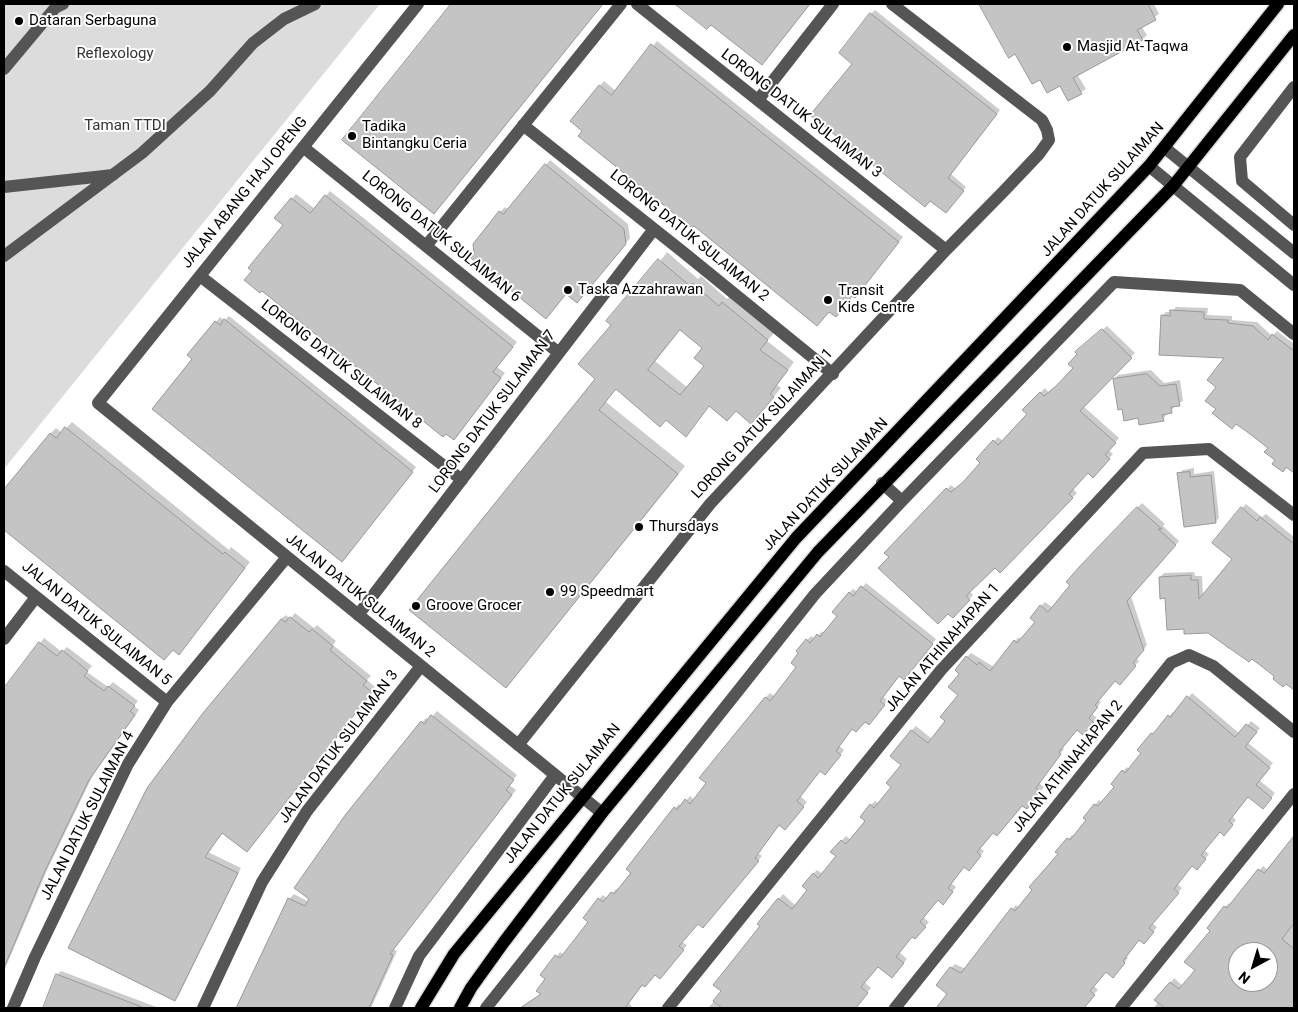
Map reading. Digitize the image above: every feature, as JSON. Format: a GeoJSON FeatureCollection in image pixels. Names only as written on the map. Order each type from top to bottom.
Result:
{"type":"FeatureCollection","features":[{"type":"Feature","properties":{"kind":"main road","name":"JALAN DATUK SULAIMAN"},"geometry":{"type":"LineString","coordinates":[[421,1008],[454,954],[796,538],[1149,166],[1278,4]]}},
{"type":"Feature","properties":{"kind":"main road"},"geometry":{"type":"LineString","coordinates":[[460,1008],[471,988],[504,942],[602,813],[818,552],[1173,186],[1294,35]]}},
{"type":"Feature","properties":{"kind":"street"},"geometry":{"type":"LineString","coordinates":[[4,69],[56,8],[63,4]]}},
{"type":"Feature","properties":{"kind":"street"},"geometry":{"type":"LineString","coordinates":[[4,256],[142,153],[210,90],[254,44],[284,19],[315,4]]}},
{"type":"Feature","properties":{"kind":"street","name":"JALAN ABANG HAJI OPENG"},"geometry":{"type":"LineString","coordinates":[[98,404],[418,4]]}},
{"type":"Feature","properties":{"kind":"street"},"geometry":{"type":"LineString","coordinates":[[426,246],[621,4]]}},
{"type":"Feature","properties":{"kind":"street","name":"LORONG DATUK SULAIMAN 3"},"geometry":{"type":"LineString","coordinates":[[637,4],[946,250]]}},
{"type":"Feature","properties":{"kind":"street"},"geometry":{"type":"LineString","coordinates":[[758,100],[833,4]]}},
{"type":"Feature","properties":{"kind":"street","name":"LORONG DATUK SULAIMAN 1"},"geometry":{"type":"LineString","coordinates":[[518,745],[710,504],[833,374],[946,250],[1009,186],[1049,140],[1042,120],[892,4]]}},
{"type":"Feature","properties":{"kind":"street"},"geometry":{"type":"LineString","coordinates":[[1294,87],[1240,158],[1242,182],[1294,225]]}},
{"type":"Feature","properties":{"kind":"street","name":"LORONG DATUK SULAIMAN 2"},"geometry":{"type":"LineString","coordinates":[[523,126],[833,374]]}},
{"type":"Feature","properties":{"kind":"street","name":"LORONG DATUK SULAIMAN 6"},"geometry":{"type":"LineString","coordinates":[[303,147],[559,353]]}},
{"type":"Feature","properties":{"kind":"street"},"geometry":{"type":"LineString","coordinates":[[1165,148],[1294,253]]}},
{"type":"Feature","properties":{"kind":"street"},"geometry":{"type":"LineString","coordinates":[[1149,166],[1294,285]]}},
{"type":"Feature","properties":{"kind":"street"},"geometry":{"type":"LineString","coordinates":[[4,187],[113,175]]}},
{"type":"Feature","properties":{"kind":"street","name":"LORONG DATUK SULAIMAN 7"},"geometry":{"type":"LineString","coordinates":[[358,615],[654,229]]}},
{"type":"Feature","properties":{"kind":"street","name":"LORONG DATUK SULAIMAN 8"},"geometry":{"type":"LineString","coordinates":[[200,276],[462,480]]}},
{"type":"Feature","properties":{"kind":"street"},"geometry":{"type":"LineString","coordinates":[[486,1008],[815,594],[902,501],[1114,282],[1240,290],[1294,334]]}},
{"type":"Feature","properties":{"kind":"street","name":"JALAN DATUK SULAIMAN 2"},"geometry":{"type":"LineString","coordinates":[[98,404],[602,813]]}},
{"type":"Feature","properties":{"kind":"street","name":"JALAN ATHINAHAPAN 1"},"geometry":{"type":"LineString","coordinates":[[668,1008],[941,670],[1143,453],[1209,449],[1294,515]]}},
{"type":"Feature","properties":{"kind":"street"},"geometry":{"type":"LineString","coordinates":[[882,484],[902,501]]}},
{"type":"Feature","properties":{"kind":"street","name":"JALAN DATUK SULAIMAN 4"},"geometry":{"type":"LineString","coordinates":[[13,1008],[35,957],[128,764],[167,702],[287,557]]}},
{"type":"Feature","properties":{"kind":"street","name":"JALAN DATUK SULAIMAN 5"},"geometry":{"type":"LineString","coordinates":[[4,571],[167,702]]}},
{"type":"Feature","properties":{"kind":"street"},"geometry":{"type":"LineString","coordinates":[[4,638],[36,597]]}},
{"type":"Feature","properties":{"kind":"street","name":"JALAN ATHINAHAPAN 2"},"geometry":{"type":"LineString","coordinates":[[895,1008],[1171,663],[1189,655],[1213,666],[1294,732]]}},
{"type":"Feature","properties":{"kind":"street","name":"JALAN DATUK SULAIMAN 3"},"geometry":{"type":"LineString","coordinates":[[203,1008],[262,882],[307,811],[421,666]]}},
{"type":"Feature","properties":{"kind":"street","name":"JALAN DATUK SULAIMAN"},"geometry":{"type":"LineString","coordinates":[[395,1008],[419,956],[555,774]]}},
{"type":"Feature","properties":{"kind":"street"},"geometry":{"type":"LineString","coordinates":[[1121,1008],[1294,794]]}},
{"type":"Feature","properties":{"kind":"green space","name":"Taman TTDI"},"geometry":{"type":"Polygon","coordinates":[[[4,4],[380,4],[4,469],[4,4]]]}},
{"type":"Feature","properties":{"kind":"building"},"geometry":{"type":"Polygon","coordinates":[[[451,4],[603,4],[434,214],[342,140],[451,4]]]}},
{"type":"Feature","properties":{"kind":"building"},"geometry":{"type":"Polygon","coordinates":[[[675,4],[810,4],[762,65],[711,25],[707,29],[675,4]]]}},
{"type":"Feature","properties":{"kind":"building","name":"Masjid At-Taqwa"},"geometry":{"type":"Polygon","coordinates":[[[979,4],[1148,4],[1156,20],[1137,30],[1143,40],[1073,78],[1082,94],[1068,101],[1060,86],[1047,93],[1040,80],[1032,84],[1015,54],[1009,58],[979,4]]]}},
{"type":"Feature","properties":{"kind":"building"},"geometry":{"type":"Polygon","coordinates":[[[870,13],[997,114],[948,178],[964,191],[946,213],[930,201],[925,207],[810,115],[852,64],[839,53],[870,13]]]}},
{"type":"Feature","properties":{"kind":"building"},"geometry":{"type":"Polygon","coordinates":[[[651,44],[899,242],[855,298],[852,296],[836,317],[829,312],[817,326],[694,226],[692,228],[578,136],[582,131],[570,121],[599,85],[611,95],[651,44]]]}},
{"type":"Feature","properties":{"kind":"building"},"geometry":{"type":"Polygon","coordinates":[[[545,164],[624,229],[626,244],[577,303],[566,294],[546,319],[471,258],[474,253],[473,244],[499,211],[503,214],[545,164]]]}},
{"type":"Feature","properties":{"kind":"building"},"geometry":{"type":"Polygon","coordinates":[[[325,195],[513,347],[493,372],[501,378],[454,440],[446,434],[443,437],[262,291],[260,293],[244,280],[252,271],[248,268],[283,225],[274,218],[291,198],[310,213],[325,195]]]}},
{"type":"Feature","properties":{"kind":"building"},"geometry":{"type":"Polygon","coordinates":[[[658,259],[690,286],[692,283],[719,306],[722,302],[768,340],[760,350],[788,370],[770,394],[774,397],[751,424],[736,411],[727,421],[709,406],[686,437],[666,420],[660,427],[616,389],[599,410],[678,474],[506,688],[409,610],[595,379],[578,364],[611,325],[606,321],[658,259]],[[680,330],[648,370],[680,395],[704,366],[694,358],[702,348],[680,330]]]}},
{"type":"Feature","properties":{"kind":"building"},"geometry":{"type":"Polygon","coordinates":[[[1170,310],[1204,312],[1204,319],[1228,320],[1228,323],[1253,326],[1268,340],[1272,334],[1294,351],[1294,473],[1286,467],[1283,472],[1272,464],[1275,460],[1264,452],[1268,448],[1236,424],[1232,429],[1212,413],[1216,409],[1205,401],[1216,387],[1207,380],[1224,358],[1159,355],[1161,315],[1170,316],[1170,310]]]}},
{"type":"Feature","properties":{"kind":"building"},"geometry":{"type":"Polygon","coordinates":[[[224,319],[413,472],[342,562],[152,409],[192,359],[187,355],[215,321],[220,325],[224,319]]]}},
{"type":"Feature","properties":{"kind":"building"},"geometry":{"type":"Polygon","coordinates":[[[1102,329],[1132,358],[1080,411],[1116,443],[1105,455],[1110,459],[1093,478],[1088,473],[1069,494],[1073,498],[1000,573],[995,568],[966,596],[970,600],[953,618],[948,614],[938,624],[878,568],[889,557],[884,553],[946,488],[951,492],[963,482],[980,463],[976,459],[993,440],[998,445],[1027,414],[1022,410],[1040,392],[1044,396],[1056,386],[1073,368],[1068,364],[1077,354],[1075,352],[1102,329]]]}},
{"type":"Feature","properties":{"kind":"building"},"geometry":{"type":"Polygon","coordinates":[[[1147,374],[1160,386],[1176,384],[1180,406],[1171,407],[1172,413],[1162,415],[1164,421],[1139,425],[1138,418],[1124,421],[1122,409],[1118,410],[1113,379],[1147,374]]]}},
{"type":"Feature","properties":{"kind":"building"},"geometry":{"type":"Polygon","coordinates":[[[65,427],[223,554],[225,552],[245,568],[179,655],[173,650],[164,660],[4,530],[4,489],[50,433],[56,438],[65,427]]]}},
{"type":"Feature","properties":{"kind":"building"},"geometry":{"type":"Polygon","coordinates":[[[1190,472],[1190,477],[1211,475],[1216,523],[1184,527],[1177,473],[1190,472]]]}},
{"type":"Feature","properties":{"kind":"building"},"geometry":{"type":"Polygon","coordinates":[[[1137,507],[1162,529],[1158,529],[1176,545],[1127,601],[1144,650],[1133,663],[1136,666],[1120,685],[1115,681],[1095,705],[1098,707],[1089,718],[1094,723],[1083,735],[1077,730],[1059,752],[1061,754],[1036,788],[1041,792],[1027,809],[1022,806],[997,836],[993,833],[977,852],[981,856],[969,871],[964,867],[948,888],[953,892],[943,905],[938,900],[920,922],[926,927],[915,939],[912,937],[896,957],[904,963],[892,978],[878,967],[861,987],[868,993],[856,1008],[722,1008],[713,1001],[721,991],[713,985],[760,926],[757,924],[778,898],[792,909],[807,890],[802,886],[813,873],[818,878],[836,856],[830,852],[841,840],[846,844],[865,821],[860,817],[870,804],[874,808],[891,787],[886,783],[901,765],[890,756],[911,730],[928,743],[945,721],[940,717],[958,695],[948,687],[959,674],[955,670],[966,656],[977,665],[979,662],[990,671],[1014,640],[1017,643],[1035,622],[1030,618],[1040,605],[1048,612],[1070,585],[1066,582],[1137,507]]]}},
{"type":"Feature","properties":{"kind":"building"},"geometry":{"type":"Polygon","coordinates":[[[1241,507],[1257,521],[1260,517],[1294,544],[1294,690],[1286,684],[1283,687],[1273,679],[1274,676],[1252,659],[1249,662],[1208,633],[1184,634],[1184,629],[1167,630],[1165,598],[1160,599],[1159,577],[1191,575],[1191,580],[1198,580],[1199,599],[1232,559],[1212,543],[1241,507]]]}},
{"type":"Feature","properties":{"kind":"building"},"geometry":{"type":"Polygon","coordinates":[[[861,586],[933,644],[904,680],[899,676],[880,701],[885,705],[869,725],[865,722],[856,732],[852,729],[836,751],[841,755],[825,775],[820,771],[797,801],[804,807],[785,830],[779,825],[755,858],[759,861],[703,928],[698,924],[679,946],[684,950],[660,979],[655,975],[645,987],[642,985],[625,1008],[520,1008],[541,994],[536,991],[545,979],[540,975],[555,955],[560,958],[588,922],[583,918],[598,898],[603,902],[611,892],[614,894],[631,873],[626,869],[674,807],[677,810],[685,799],[690,804],[706,783],[699,778],[765,697],[770,701],[796,667],[791,663],[798,653],[796,651],[806,639],[810,643],[817,634],[820,637],[837,616],[832,612],[849,592],[853,596],[861,586]]]}},
{"type":"Feature","properties":{"kind":"building"},"geometry":{"type":"Polygon","coordinates":[[[290,617],[309,632],[312,629],[333,646],[330,650],[367,681],[363,685],[372,692],[247,852],[222,833],[205,857],[238,873],[175,1001],[68,948],[147,788],[203,713],[281,619],[285,622],[290,617]]]}},
{"type":"Feature","properties":{"kind":"building"},"geometry":{"type":"Polygon","coordinates":[[[39,642],[57,656],[62,650],[88,671],[84,676],[104,691],[108,686],[135,706],[130,711],[135,715],[89,780],[44,873],[4,968],[4,688],[39,642]]]}},
{"type":"Feature","properties":{"kind":"building"},"geometry":{"type":"Polygon","coordinates":[[[1187,696],[1235,737],[1246,724],[1257,732],[1245,747],[1270,768],[1256,785],[1272,798],[1263,809],[1248,797],[1229,821],[1233,825],[1224,836],[1220,832],[1201,855],[1206,859],[1197,870],[1192,866],[1174,889],[1179,893],[1149,928],[1154,932],[1144,944],[1139,940],[1113,978],[1106,972],[1090,991],[1095,995],[1084,1008],[936,1008],[947,994],[936,985],[950,967],[961,973],[1011,908],[1015,911],[1032,890],[1029,887],[1058,854],[1055,852],[1067,838],[1070,840],[1086,820],[1083,818],[1094,804],[1098,806],[1114,787],[1111,784],[1122,770],[1125,773],[1141,753],[1137,750],[1168,715],[1170,717],[1187,696]]]}},
{"type":"Feature","properties":{"kind":"building"},"geometry":{"type":"Polygon","coordinates":[[[431,715],[514,780],[506,790],[512,795],[390,954],[393,955],[369,1008],[236,1008],[288,898],[305,906],[309,899],[294,888],[346,814],[421,721],[424,724],[431,715]]]}},
{"type":"Feature","properties":{"kind":"building"},"geometry":{"type":"Polygon","coordinates":[[[1294,836],[1294,923],[1282,939],[1294,949],[1294,1008],[1165,1008],[1154,1000],[1170,982],[1179,989],[1195,970],[1184,962],[1210,931],[1207,928],[1224,906],[1227,908],[1258,869],[1264,873],[1294,836]]]}},
{"type":"Feature","properties":{"kind":"building"},"geometry":{"type":"Polygon","coordinates":[[[56,974],[142,1007],[142,1008],[43,1008],[56,974]]]}},
{"type":"Feature","properties":{"kind":"place","name":"Dataran Serbaguna"},"geometry":{"type":"Point","coordinates":[19,21]}},
{"type":"Feature","properties":{"kind":"place","name":"Masjid At-Taqwa"},"geometry":{"type":"Point","coordinates":[1067,47]}},
{"type":"Feature","properties":{"kind":"place","name":"Tadika Bintangku Ceria"},"geometry":{"type":"Point","coordinates":[352,136]}},
{"type":"Feature","properties":{"kind":"place","name":"Taska Azzahrawan"},"geometry":{"type":"Point","coordinates":[568,290]}},
{"type":"Feature","properties":{"kind":"place","name":"Transit Kids Centre"},"geometry":{"type":"Point","coordinates":[828,300]}},
{"type":"Feature","properties":{"kind":"place","name":"Thursdays"},"geometry":{"type":"Point","coordinates":[639,527]}},
{"type":"Feature","properties":{"kind":"place","name":"99 Speedmart"},"geometry":{"type":"Point","coordinates":[550,592]}},
{"type":"Feature","properties":{"kind":"place","name":"Groove Grocer"},"geometry":{"type":"Point","coordinates":[416,606]}},
{"type":"Feature","properties":{"kind":"park label","name":"Reflexology"},"geometry":{"type":"Point","coordinates":[115,54]}}]}
